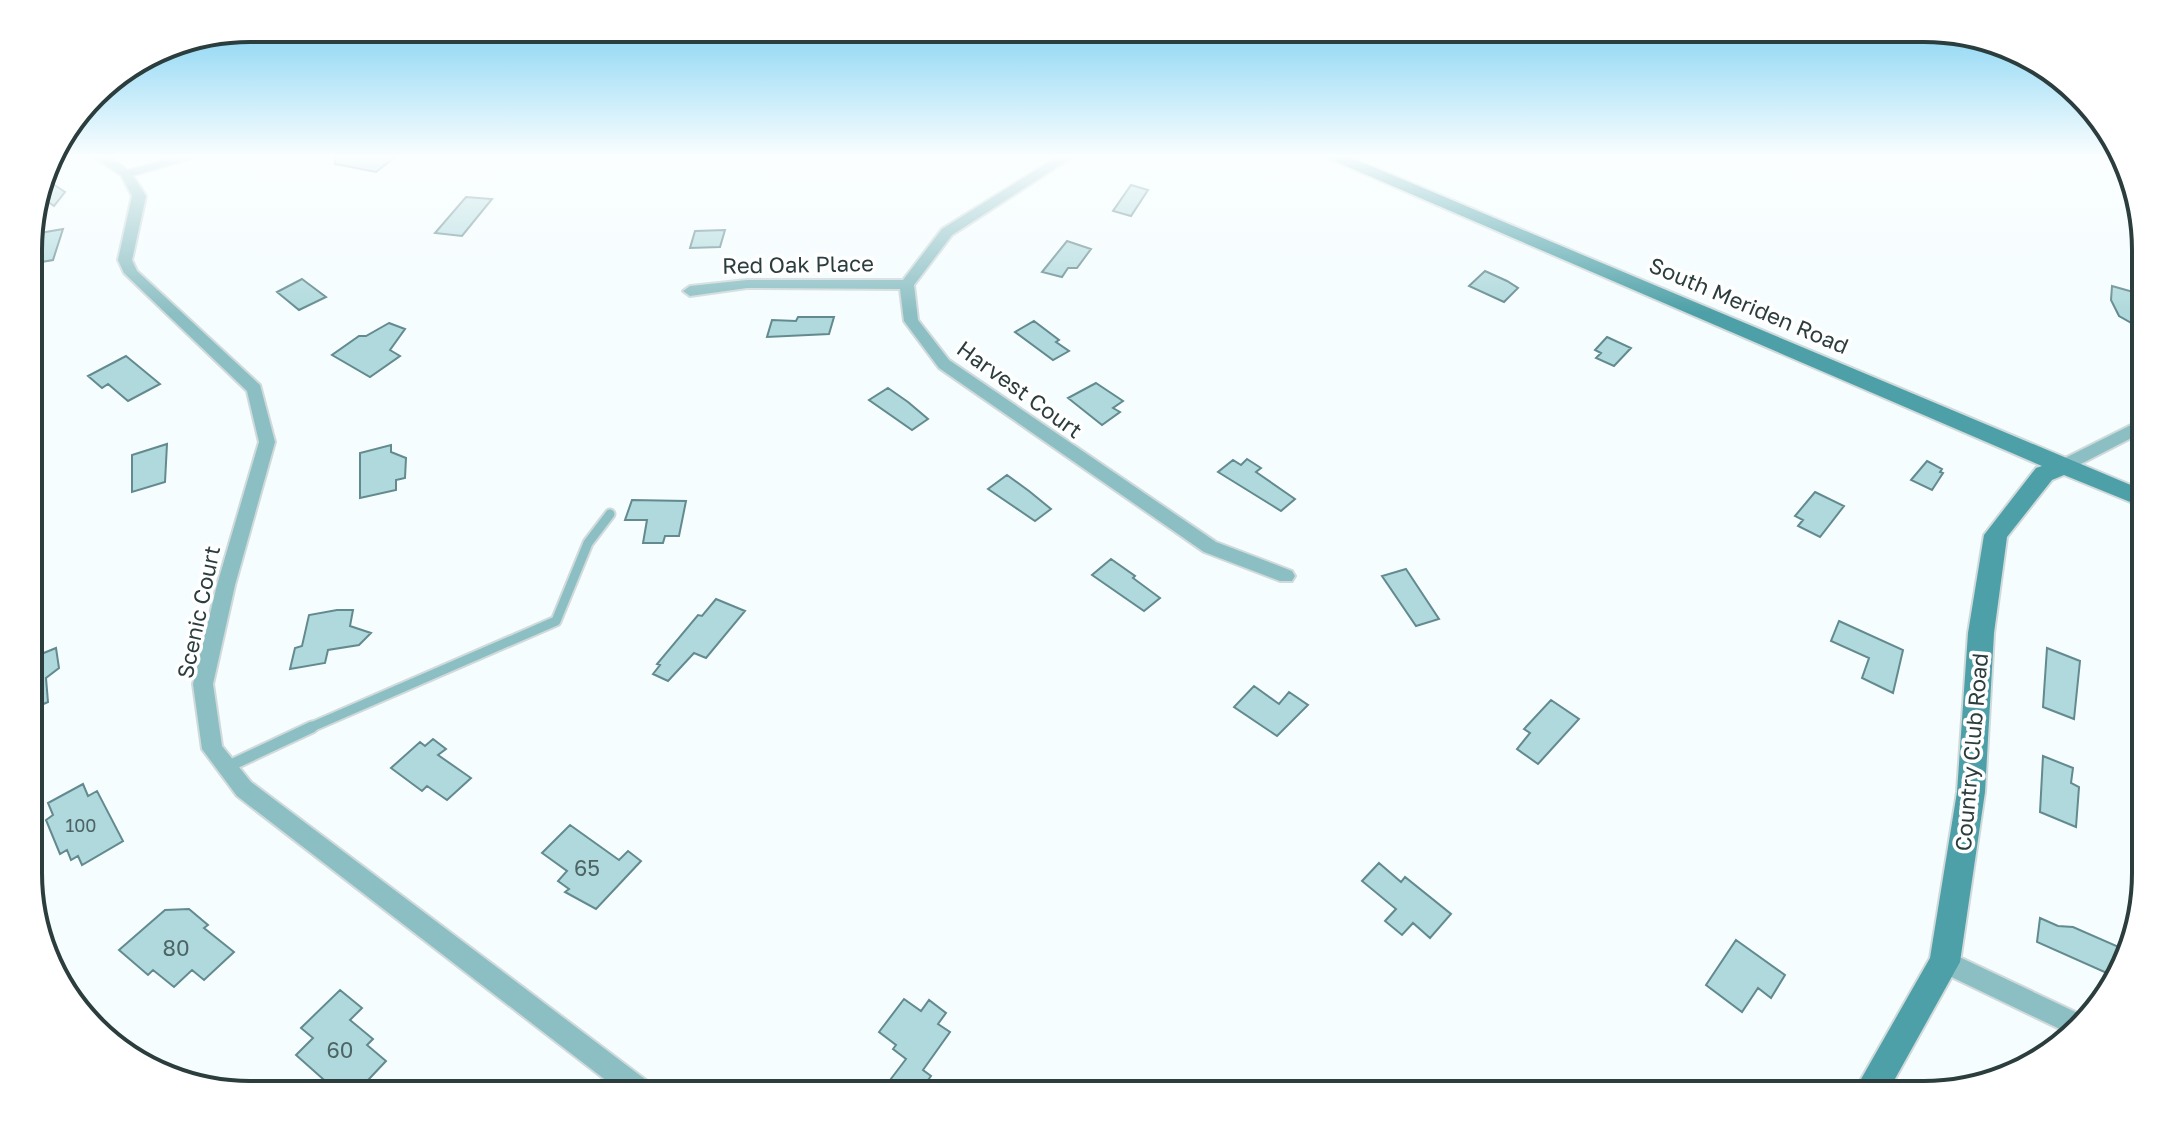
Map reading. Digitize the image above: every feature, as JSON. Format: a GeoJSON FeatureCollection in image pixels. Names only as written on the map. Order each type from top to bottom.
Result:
{"type":"FeatureCollection","features":[{"type":"Feature","properties":{"kind":"main road","name":"South Meriden Road"},"geometry":{"type":"LineString","coordinates":[[1456,208],[2132,495]]}},
{"type":"Feature","properties":{"kind":"main road","name":"Country Club Road"},"geometry":{"type":"LineString","coordinates":[[1876,1081],[1945,962],[1971,792],[1981,633],[1996,535],[2044,474],[2063,466]]}},
{"type":"Feature","properties":{"kind":"street","name":"Scenic Court"},"geometry":{"type":"LineString","coordinates":[[136,208],[125,260],[131,273],[254,389],[267,442],[226,585],[203,684],[212,749],[244,789],[627,1081]]}},
{"type":"Feature","properties":{"kind":"street"},"geometry":{"type":"LineString","coordinates":[[907,285],[947,232],[985,208]]}},
{"type":"Feature","properties":{"kind":"street","name":"Red Oak Place"},"geometry":{"type":"LineString","coordinates":[[690,291],[747,284],[907,285]]}},
{"type":"Feature","properties":{"kind":"street","name":"Harvest Court"},"geometry":{"type":"LineString","coordinates":[[907,285],[911,321],[944,364],[1210,547],[1286,576]]}},
{"type":"Feature","properties":{"kind":"street"},"geometry":{"type":"LineString","coordinates":[[2063,466],[2132,431]]}},
{"type":"Feature","properties":{"kind":"street"},"geometry":{"type":"LineString","coordinates":[[1945,962],[2069,1021]]}},
{"type":"Feature","properties":{"kind":"lane"},"geometry":{"type":"LineString","coordinates":[[227,767],[247,755],[556,621],[588,543],[610,514]]}},
{"type":"Feature","properties":{"kind":"building"},"geometry":{"type":"Polygon","coordinates":[[[456,208],[484,208],[462,236],[435,233],[456,208]]]}},
{"type":"Feature","properties":{"kind":"building"},"geometry":{"type":"Polygon","coordinates":[[[1115,208],[1136,208],[1131,216],[1113,211],[1115,208]]]}},
{"type":"Feature","properties":{"kind":"building"},"geometry":{"type":"Polygon","coordinates":[[[63,229],[53,260],[42,262],[43,233],[63,229]]]}},
{"type":"Feature","properties":{"kind":"building"},"geometry":{"type":"Polygon","coordinates":[[[725,230],[720,247],[690,248],[695,231],[725,230]]]}},
{"type":"Feature","properties":{"kind":"building"},"geometry":{"type":"Polygon","coordinates":[[[1067,241],[1091,249],[1077,268],[1068,268],[1062,277],[1042,272],[1067,241]]]}},
{"type":"Feature","properties":{"kind":"building"},"geometry":{"type":"Polygon","coordinates":[[[1485,271],[1518,288],[1504,302],[1469,286],[1485,271]]]}},
{"type":"Feature","properties":{"kind":"building"},"geometry":{"type":"Polygon","coordinates":[[[302,279],[326,297],[299,310],[277,292],[302,279]]]}},
{"type":"Feature","properties":{"kind":"building"},"geometry":{"type":"Polygon","coordinates":[[[2112,286],[2132,292],[2132,323],[2119,316],[2111,300],[2112,286]]]}},
{"type":"Feature","properties":{"kind":"building"},"geometry":{"type":"Polygon","coordinates":[[[798,317],[834,317],[829,334],[767,337],[772,320],[796,321],[798,317]]]}},
{"type":"Feature","properties":{"kind":"building"},"geometry":{"type":"Polygon","coordinates":[[[1034,321],[1069,351],[1053,360],[1015,332],[1034,321]]]}},
{"type":"Feature","properties":{"kind":"building"},"geometry":{"type":"Polygon","coordinates":[[[389,323],[405,329],[390,350],[400,356],[370,377],[332,355],[359,336],[366,336],[389,323]]]}},
{"type":"Feature","properties":{"kind":"building"},"geometry":{"type":"Polygon","coordinates":[[[1607,337],[1631,348],[1614,366],[1596,358],[1601,353],[1595,350],[1607,337]]]}},
{"type":"Feature","properties":{"kind":"building"},"geometry":{"type":"Polygon","coordinates":[[[126,356],[160,384],[128,401],[108,384],[102,388],[88,376],[126,356]]]}},
{"type":"Feature","properties":{"kind":"building"},"geometry":{"type":"Polygon","coordinates":[[[1096,383],[1123,401],[1113,408],[1120,412],[1102,425],[1068,398],[1096,383]]]}},
{"type":"Feature","properties":{"kind":"building"},"geometry":{"type":"Polygon","coordinates":[[[888,388],[928,419],[912,430],[869,400],[888,388]]]}},
{"type":"Feature","properties":{"kind":"building"},"geometry":{"type":"Polygon","coordinates":[[[167,444],[165,482],[132,492],[132,455],[167,444]]]}},
{"type":"Feature","properties":{"kind":"building"},"geometry":{"type":"Polygon","coordinates":[[[391,445],[391,452],[406,458],[405,478],[396,480],[396,490],[360,498],[360,453],[391,445]]]}},
{"type":"Feature","properties":{"kind":"building"},"geometry":{"type":"Polygon","coordinates":[[[1247,459],[1261,468],[1256,472],[1295,499],[1281,511],[1218,472],[1233,460],[1241,465],[1247,459]]]}},
{"type":"Feature","properties":{"kind":"building"},"geometry":{"type":"Polygon","coordinates":[[[1927,461],[1942,469],[1940,472],[1943,473],[1932,490],[1911,480],[1927,461]]]}},
{"type":"Feature","properties":{"kind":"building"},"geometry":{"type":"Polygon","coordinates":[[[1007,475],[1051,509],[1035,521],[988,489],[1007,475]]]}},
{"type":"Feature","properties":{"kind":"building"},"geometry":{"type":"Polygon","coordinates":[[[1815,492],[1844,506],[1820,537],[1798,526],[1803,520],[1795,516],[1815,492]]]}},
{"type":"Feature","properties":{"kind":"building"},"geometry":{"type":"Polygon","coordinates":[[[632,500],[686,501],[679,536],[665,536],[663,543],[643,543],[647,520],[625,520],[632,500]]]}},
{"type":"Feature","properties":{"kind":"building"},"geometry":{"type":"Polygon","coordinates":[[[1111,559],[1160,598],[1144,611],[1092,575],[1111,559]]]}},
{"type":"Feature","properties":{"kind":"building"},"geometry":{"type":"Polygon","coordinates":[[[1406,569],[1439,619],[1416,626],[1382,576],[1406,569]]]}},
{"type":"Feature","properties":{"kind":"building"},"geometry":{"type":"Polygon","coordinates":[[[716,599],[745,611],[706,658],[694,653],[668,681],[653,674],[660,665],[657,664],[698,615],[702,616],[716,599]]]}},
{"type":"Feature","properties":{"kind":"building"},"geometry":{"type":"Polygon","coordinates":[[[353,610],[350,626],[371,633],[359,645],[328,650],[325,663],[290,669],[295,648],[302,646],[309,615],[353,610]]]}},
{"type":"Feature","properties":{"kind":"building"},"geometry":{"type":"Polygon","coordinates":[[[1839,621],[1903,650],[1893,693],[1862,678],[1869,658],[1831,641],[1839,621]]]}},
{"type":"Feature","properties":{"kind":"building"},"geometry":{"type":"Polygon","coordinates":[[[56,648],[59,668],[46,678],[48,702],[42,705],[42,654],[56,648]]]}},
{"type":"Feature","properties":{"kind":"building"},"geometry":{"type":"Polygon","coordinates":[[[2047,648],[2080,661],[2074,719],[2043,707],[2047,648]]]}},
{"type":"Feature","properties":{"kind":"building"},"geometry":{"type":"Polygon","coordinates":[[[1254,686],[1279,704],[1289,692],[1308,705],[1277,736],[1234,707],[1254,686]]]}},
{"type":"Feature","properties":{"kind":"building"},"geometry":{"type":"Polygon","coordinates":[[[1551,700],[1579,719],[1538,764],[1517,749],[1530,733],[1524,729],[1551,700]]]}},
{"type":"Feature","properties":{"kind":"building"},"geometry":{"type":"Polygon","coordinates":[[[433,739],[446,749],[438,755],[471,778],[447,800],[427,786],[422,791],[391,768],[420,742],[425,746],[433,739]]]}},
{"type":"Feature","properties":{"kind":"building"},"geometry":{"type":"Polygon","coordinates":[[[2043,756],[2073,768],[2071,783],[2079,787],[2076,827],[2040,812],[2043,756]]]}},
{"type":"Feature","properties":{"kind":"building"},"geometry":{"type":"Polygon","coordinates":[[[83,784],[88,796],[97,791],[123,841],[82,865],[78,856],[71,860],[67,850],[60,854],[46,820],[53,815],[48,803],[83,784]]]}},
{"type":"Feature","properties":{"kind":"building"},"geometry":{"type":"Polygon","coordinates":[[[570,825],[619,860],[628,851],[641,861],[596,909],[565,892],[569,889],[558,881],[567,871],[542,853],[570,825]]]}},
{"type":"Feature","properties":{"kind":"building"},"geometry":{"type":"Polygon","coordinates":[[[1379,863],[1401,882],[1405,877],[1451,914],[1430,938],[1413,923],[1402,935],[1385,921],[1396,909],[1362,881],[1379,863]]]}},
{"type":"Feature","properties":{"kind":"building"},"geometry":{"type":"Polygon","coordinates":[[[189,909],[208,925],[204,928],[234,952],[204,980],[192,970],[174,987],[153,970],[148,975],[119,950],[165,910],[189,909]]]}},
{"type":"Feature","properties":{"kind":"building"},"geometry":{"type":"Polygon","coordinates":[[[2040,918],[2058,926],[2073,927],[2118,947],[2106,973],[2037,942],[2040,918]]]}},
{"type":"Feature","properties":{"kind":"building"},"geometry":{"type":"Polygon","coordinates":[[[1736,940],[1785,975],[1771,998],[1758,988],[1742,1012],[1706,985],[1736,940]]]}},
{"type":"Feature","properties":{"kind":"building"},"geometry":{"type":"Polygon","coordinates":[[[340,990],[362,1008],[350,1020],[373,1039],[367,1045],[386,1061],[367,1081],[325,1081],[296,1055],[313,1038],[301,1028],[340,990]]]}},
{"type":"Feature","properties":{"kind":"building"},"geometry":{"type":"Polygon","coordinates":[[[904,999],[921,1011],[929,1000],[946,1013],[938,1024],[950,1032],[923,1070],[931,1076],[927,1081],[889,1081],[906,1059],[893,1049],[896,1045],[879,1032],[904,999]]]}}]}
